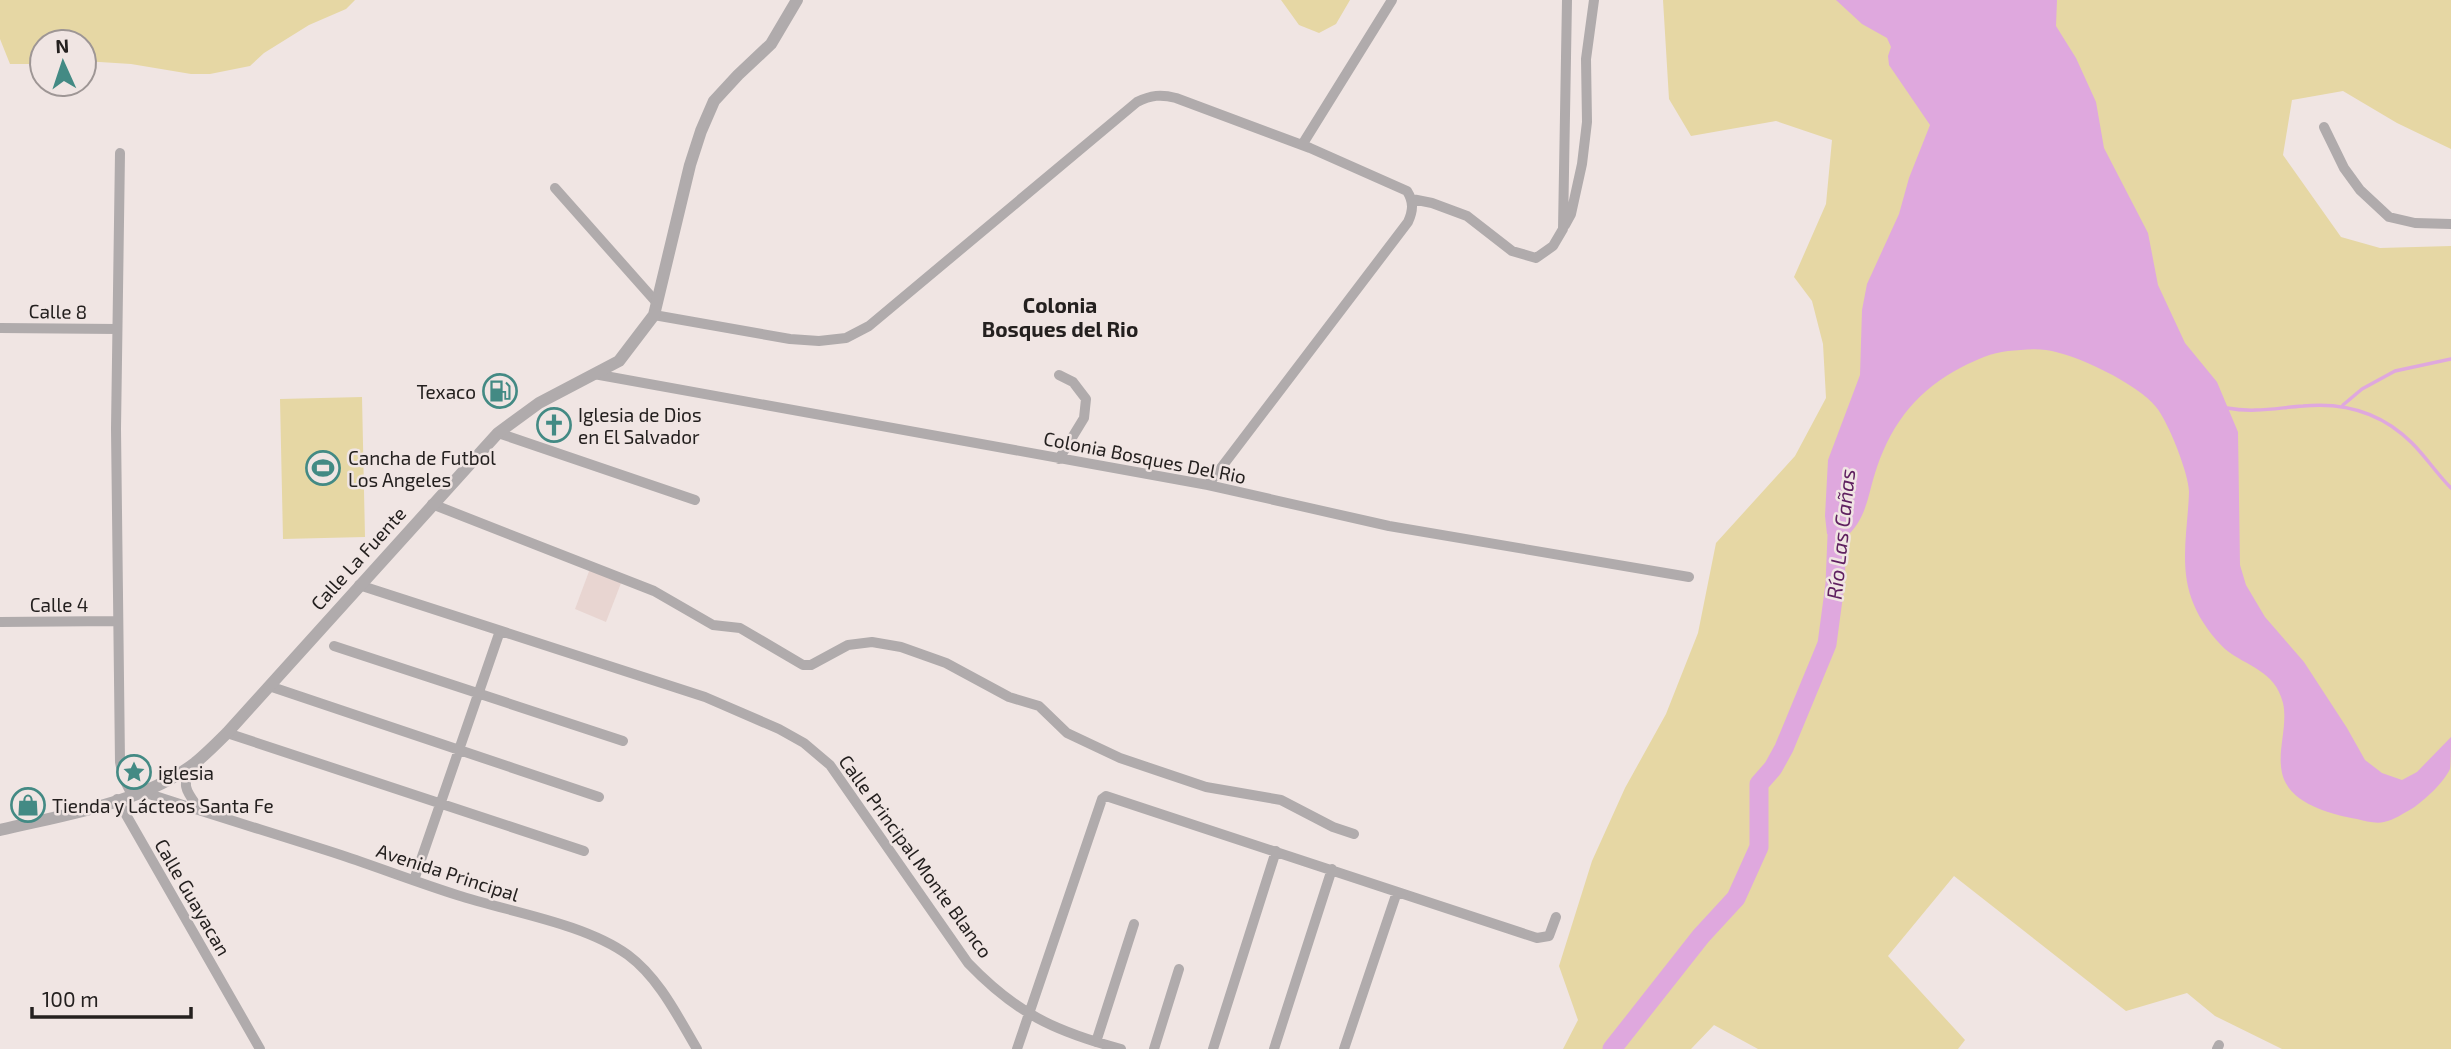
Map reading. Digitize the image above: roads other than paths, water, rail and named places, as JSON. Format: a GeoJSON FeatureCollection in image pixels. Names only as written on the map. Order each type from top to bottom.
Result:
{"type":"FeatureCollection","features":[{"type":"Feature","properties":{"kind":"street","name":"Calle La Fuente"},"geometry":{"type":"LineString","coordinates":[[0,830],[58,817],[138,793],[195,763],[227,733],[498,433],[539,403],[619,361],[656,309],[690,164],[714,102],[771,44],[797,0]]}},
{"type":"Feature","properties":{"kind":"street"},"geometry":{"type":"LineString","coordinates":[[1302,145],[1392,0]]}},
{"type":"Feature","properties":{"kind":"street"},"geometry":{"type":"LineString","coordinates":[[1563,229],[1567,0]]}},
{"type":"Feature","properties":{"kind":"street"},"geometry":{"type":"LineString","coordinates":[[1412,199],[1467,216],[1512,251],[1536,258],[1553,246],[1571,215],[1582,164],[1587,122],[1586,59],[1594,0]]}},
{"type":"Feature","properties":{"kind":"street"},"geometry":{"type":"LineString","coordinates":[[555,188],[656,309],[790,339],[819,341],[846,338],[869,326],[1137,102],[1150,95],[1176,97],[1302,145],[1407,191],[1412,199],[1412,212],[1408,222],[1208,485]]}},
{"type":"Feature","properties":{"kind":"street"},"geometry":{"type":"LineString","coordinates":[[2324,127],[2344,169],[2360,190],[2389,217],[2415,223],[2451,224]]}},
{"type":"Feature","properties":{"kind":"street"},"geometry":{"type":"LineString","coordinates":[[120,153],[117,329],[120,762],[123,777],[138,793]]}},
{"type":"Feature","properties":{"kind":"street","name":"Calle 8"},"geometry":{"type":"LineString","coordinates":[[0,328],[117,329]]}},
{"type":"Feature","properties":{"kind":"street","name":"Colonia Bosques Del Rio"},"geometry":{"type":"LineString","coordinates":[[594,374],[1208,485],[1389,526],[1689,577]]}},
{"type":"Feature","properties":{"kind":"street"},"geometry":{"type":"LineString","coordinates":[[1059,374],[1073,383],[1086,399],[1084,418],[1059,459]]}},
{"type":"Feature","properties":{"kind":"street"},"geometry":{"type":"LineString","coordinates":[[498,433],[695,500]]}},
{"type":"Feature","properties":{"kind":"street"},"geometry":{"type":"LineString","coordinates":[[432,504],[654,591],[713,625],[740,628],[803,665],[811,665],[848,645],[872,642],[901,647],[946,663],[1009,697],[1039,706],[1067,733],[1120,758],[1206,787],[1281,800],[1333,827],[1354,834]]}},
{"type":"Feature","properties":{"kind":"street","name":"Calle Principal Monte Blanco"},"geometry":{"type":"LineString","coordinates":[[359,585],[705,697],[779,729],[804,743],[830,765],[968,962],[993,989],[1028,1014],[1056,1029],[1121,1049]]}},
{"type":"Feature","properties":{"kind":"street","name":"Calle 4"},"geometry":{"type":"LineString","coordinates":[[0,622],[117,621]]}},
{"type":"Feature","properties":{"kind":"street"},"geometry":{"type":"LineString","coordinates":[[414,880],[500,631]]}},
{"type":"Feature","properties":{"kind":"street"},"geometry":{"type":"LineString","coordinates":[[334,646],[623,741]]}},
{"type":"Feature","properties":{"kind":"street"},"geometry":{"type":"LineString","coordinates":[[269,686],[599,797]]}},
{"type":"Feature","properties":{"kind":"street"},"geometry":{"type":"LineString","coordinates":[[227,733],[584,851]]}},
{"type":"Feature","properties":{"kind":"street"},"geometry":{"type":"LineString","coordinates":[[195,763],[185,777],[185,784],[201,811]]}},
{"type":"Feature","properties":{"kind":"street","name":"Avenida Principal"},"geometry":{"type":"LineString","coordinates":[[138,793],[457,895],[567,927],[615,946],[648,974],[674,1009],[697,1049]]}},
{"type":"Feature","properties":{"kind":"street"},"geometry":{"type":"LineString","coordinates":[[1017,1049],[1102,799],[1106,796],[1537,938],[1549,936],[1556,917]]}},
{"type":"Feature","properties":{"kind":"street","name":"Calle Guayacan"},"geometry":{"type":"LineString","coordinates":[[117,799],[260,1049]]}},
{"type":"Feature","properties":{"kind":"street"},"geometry":{"type":"LineString","coordinates":[[1213,1049],[1276,851]]}},
{"type":"Feature","properties":{"kind":"street"},"geometry":{"type":"LineString","coordinates":[[1274,1049],[1332,869]]}},
{"type":"Feature","properties":{"kind":"street"},"geometry":{"type":"LineString","coordinates":[[1344,1049],[1397,892]]}},
{"type":"Feature","properties":{"kind":"street"},"geometry":{"type":"LineString","coordinates":[[1096,1042],[1134,924]]}},
{"type":"Feature","properties":{"kind":"street"},"geometry":{"type":"LineString","coordinates":[[1154,1049],[1179,969]]}},
{"type":"Feature","properties":{"kind":"water"},"geometry":{"type":"Polygon","coordinates":[[[1836,0],[2057,0],[2056,26],[2076,58],[2096,102],[2104,148],[2148,233],[2158,285],[2185,343],[2217,382],[2238,432],[2240,565],[2246,585],[2265,617],[2304,662],[2365,760],[2382,773],[2402,780],[2417,772],[2451,737],[2450,769],[2439,785],[2418,805],[2391,820],[2370,822],[2312,806],[2293,793],[2286,784],[2281,764],[2284,712],[2279,692],[2267,676],[2233,655],[2216,640],[2200,617],[2189,591],[2185,549],[2189,492],[2186,473],[2172,435],[2161,414],[2147,398],[2121,380],[2089,364],[2046,350],[2002,352],[1962,367],[1933,385],[1909,408],[1891,435],[1883,450],[1858,523],[1844,539],[1827,534],[1825,516],[1828,460],[1860,375],[1862,310],[1867,284],[1899,214],[1909,178],[1930,125],[1889,65],[1891,47],[1887,38],[1862,24],[1836,0]]]}},
{"type":"Feature","properties":{"kind":"waterway"},"geometry":{"type":"LineString","coordinates":[[2343,405],[2362,389],[2395,371],[2451,359]]}},
{"type":"Feature","properties":{"kind":"waterway"},"geometry":{"type":"LineString","coordinates":[[2227,408],[2256,410],[2318,405],[2362,412],[2400,433],[2417,448],[2451,488]]}},
{"type":"Feature","properties":{"kind":"waterway","name":"Río Las Cañas"},"geometry":{"type":"LineString","coordinates":[[1612,1049],[1701,936],[1736,898],[1759,847],[1759,784],[1773,768],[1784,748],[1827,644],[1835,584],[1838,512]]}},
{"type":"Feature","properties":{"kind":"place","name":"Texaco"},"geometry":{"type":"Point","coordinates":[500,391]}},
{"type":"Feature","properties":{"kind":"place","name":"Iglesia de Dios en El Salvador"},"geometry":{"type":"Point","coordinates":[554,425]}},
{"type":"Feature","properties":{"kind":"place","name":"Cancha de Futbol Los Angeles"},"geometry":{"type":"Point","coordinates":[323,468]}},
{"type":"Feature","properties":{"kind":"place","name":"iglesia"},"geometry":{"type":"Point","coordinates":[134,772]}},
{"type":"Feature","properties":{"kind":"place","name":"Tienda y Lácteos Santa Fe"},"geometry":{"type":"Point","coordinates":[28,805]}},
{"type":"Feature","properties":{"kind":"district","name":"Colonia Bosques del Rio"},"geometry":{"type":"Point","coordinates":[1060,316]}}]}
